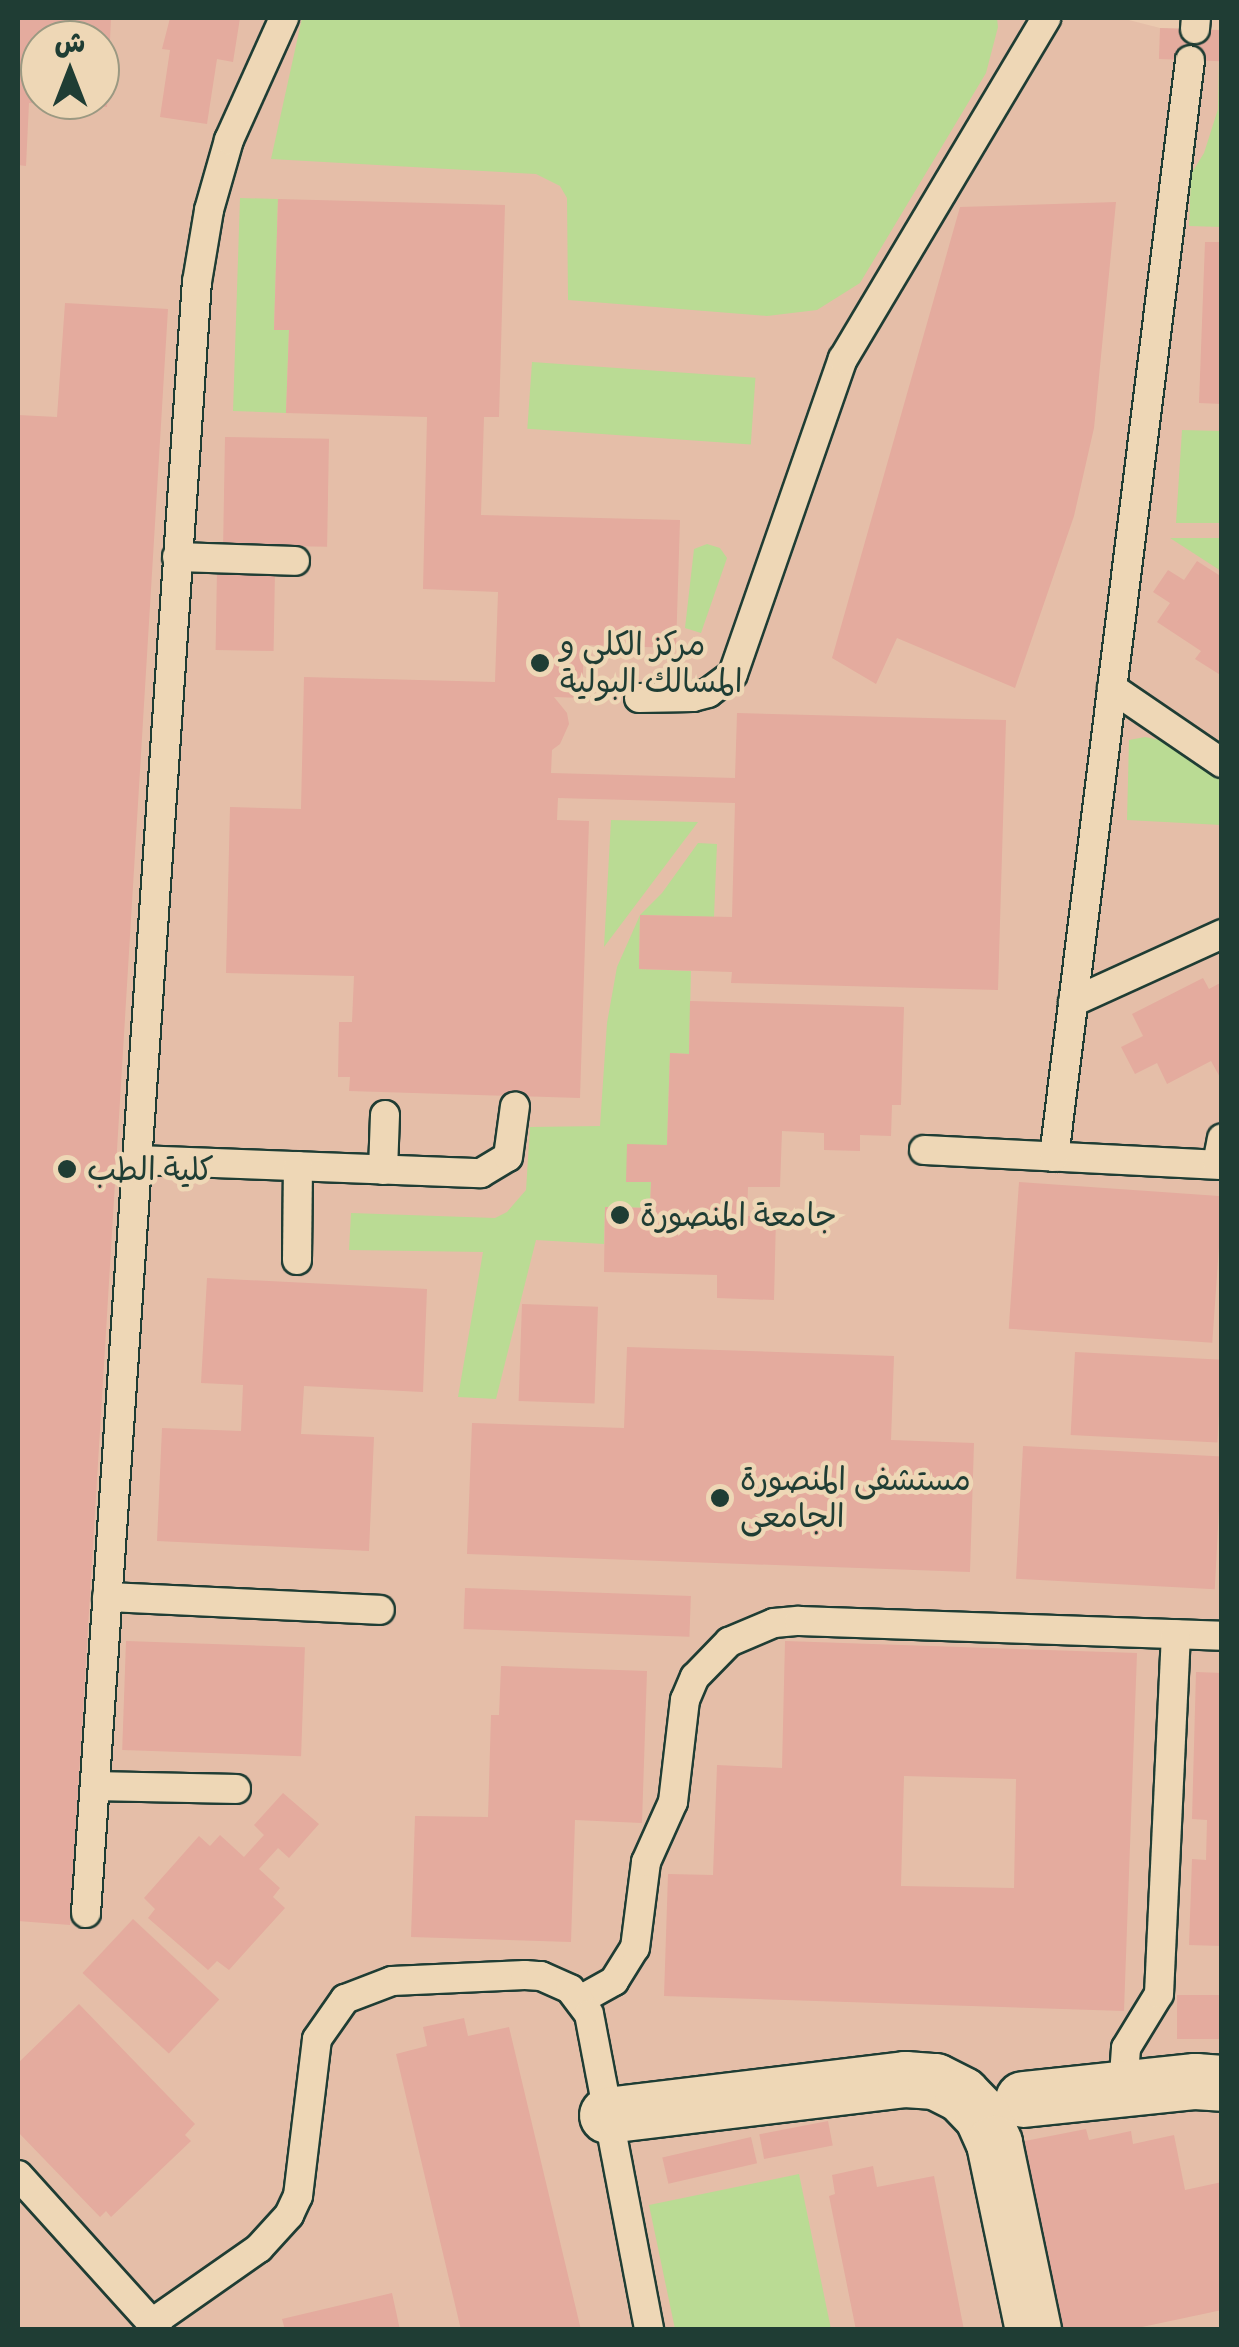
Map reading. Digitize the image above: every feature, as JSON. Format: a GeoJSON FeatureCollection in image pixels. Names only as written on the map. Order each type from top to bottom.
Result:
{"type":"FeatureCollection","features":[{"type":"Feature","properties":{"kind":"street"},"geometry":{"type":"LineString","coordinates":[[608,2115],[905,2079],[935,2081],[962,2094],[982,2116],[994,2143],[1033,2330]]}},
{"type":"Feature","properties":{"kind":"street"},"geometry":{"type":"LineString","coordinates":[[1022,2099],[1222,2083]]}},
{"type":"Feature","properties":{"kind":"lane"},"geometry":{"type":"LineString","coordinates":[[86,1913],[197,282],[209,210],[242,106],[284,18]]}},
{"type":"Feature","properties":{"kind":"lane"},"geometry":{"type":"LineString","coordinates":[[639,698],[693,697],[708,693],[733,674],[843,360],[1046,18]]}},
{"type":"Feature","properties":{"kind":"lane"},"geometry":{"type":"LineString","coordinates":[[1054,1156],[1190,60]]}},
{"type":"Feature","properties":{"kind":"lane"},"geometry":{"type":"LineString","coordinates":[[177,558],[295,561]]}},
{"type":"Feature","properties":{"kind":"lane"},"geometry":{"type":"LineString","coordinates":[[1112,688],[1222,763]]}},
{"type":"Feature","properties":{"kind":"lane"},"geometry":{"type":"LineString","coordinates":[[1073,1002],[1222,934]]}},
{"type":"Feature","properties":{"kind":"lane"},"geometry":{"type":"LineString","coordinates":[[137,1160],[492,1171],[508,1156],[515,1106]]}},
{"type":"Feature","properties":{"kind":"lane"},"geometry":{"type":"LineString","coordinates":[[383,1170],[385,1115]]}},
{"type":"Feature","properties":{"kind":"lane"},"geometry":{"type":"LineString","coordinates":[[924,1150],[1054,1156],[1220,1156]]}},
{"type":"Feature","properties":{"kind":"lane"},"geometry":{"type":"LineString","coordinates":[[297,1260],[298,1166]]}},
{"type":"Feature","properties":{"kind":"lane"},"geometry":{"type":"LineString","coordinates":[[108,1596],[380,1610]]}},
{"type":"Feature","properties":{"kind":"lane"},"geometry":{"type":"LineString","coordinates":[[580,2000],[614,1981],[635,1948],[646,1862],[673,1802],[685,1700],[695,1678],[729,1642],[774,1623],[799,1621],[1222,1636]]}},
{"type":"Feature","properties":{"kind":"lane"},"geometry":{"type":"LineString","coordinates":[[1122,2089],[1126,2048],[1159,1994],[1176,1634]]}},
{"type":"Feature","properties":{"kind":"lane"},"geometry":{"type":"LineString","coordinates":[[94,1786],[236,1789]]}},
{"type":"Feature","properties":{"kind":"lane"},"geometry":{"type":"LineString","coordinates":[[18,2174],[155,2326],[276,2234],[289,2215],[298,2196],[316,2039],[345,1998],[392,1981],[525,1975],[556,1981],[580,2000],[593,2028],[650,2330]]}},
{"type":"Feature","properties":{"kind":"shaded area","name":"جامعة المنصورة"},"geometry":{"type":"Polygon","coordinates":[[[18,18],[1121,18],[1160,28],[1221,30],[1221,2329],[18,2329],[18,18]]]}},
{"type":"Feature","properties":{"kind":"green space"},"geometry":{"type":"Polygon","coordinates":[[[302,18],[997,18],[998,27],[986,73],[860,283],[817,310],[767,316],[568,300],[567,198],[560,186],[536,174],[271,159],[302,18]]]}},
{"type":"Feature","properties":{"kind":"green space"},"geometry":{"type":"Polygon","coordinates":[[[1219,60],[1221,227],[1189,226],[1191,174],[1204,153],[1218,109],[1219,60]]]}},
{"type":"Feature","properties":{"kind":"green space"},"geometry":{"type":"Polygon","coordinates":[[[240,198],[278,199],[274,330],[289,330],[286,413],[233,411],[240,198]]]}},
{"type":"Feature","properties":{"kind":"green space"},"geometry":{"type":"Polygon","coordinates":[[[532,362],[755,378],[751,444],[527,429],[532,362]]]}},
{"type":"Feature","properties":{"kind":"green space"},"geometry":{"type":"Polygon","coordinates":[[[1182,430],[1221,431],[1221,523],[1176,523],[1182,430]]]}},
{"type":"Feature","properties":{"kind":"green space"},"geometry":{"type":"Polygon","coordinates":[[[1170,538],[1221,538],[1221,571],[1170,538]]]}},
{"type":"Feature","properties":{"kind":"green space"},"geometry":{"type":"Polygon","coordinates":[[[707,544],[720,548],[727,558],[701,633],[685,628],[694,549],[707,544]]]}},
{"type":"Feature","properties":{"kind":"green space"},"geometry":{"type":"Polygon","coordinates":[[[1129,740],[1160,740],[1221,777],[1221,825],[1127,820],[1129,740]]]}},
{"type":"Feature","properties":{"kind":"green space"},"geometry":{"type":"Polygon","coordinates":[[[611,820],[698,822],[604,947],[611,820]]]}},
{"type":"Feature","properties":{"kind":"green space"},"geometry":{"type":"Polygon","coordinates":[[[698,843],[717,844],[714,917],[640,915],[662,893],[698,843]]]}},
{"type":"Feature","properties":{"kind":"green space"},"geometry":{"type":"Polygon","coordinates":[[[640,915],[639,969],[691,971],[689,1054],[670,1053],[667,1145],[626,1182],[651,1182],[650,1208],[605,1207],[604,1244],[536,1240],[496,1399],[458,1397],[483,1252],[349,1250],[351,1213],[495,1218],[507,1212],[526,1190],[530,1127],[600,1126],[607,1023],[617,967],[640,915]]]}},
{"type":"Feature","properties":{"kind":"green space"},"geometry":{"type":"Polygon","coordinates":[[[799,2174],[831,2329],[675,2329],[649,2205],[799,2174]]]}},
{"type":"Feature","properties":{"kind":"building"},"geometry":{"type":"Polygon","coordinates":[[[18,18],[111,18],[20,20],[20,120],[28,120],[26,166],[18,165],[18,18]]]}},
{"type":"Feature","properties":{"kind":"building"},"geometry":{"type":"Polygon","coordinates":[[[170,18],[240,18],[233,62],[217,59],[207,124],[160,117],[170,50],[162,49],[170,18]]]}},
{"type":"Feature","properties":{"kind":"building"},"geometry":{"type":"Polygon","coordinates":[[[1160,28],[1222,30],[1221,61],[1159,59],[1160,28]]]}},
{"type":"Feature","properties":{"kind":"building","name":"مركز الكلى و المسالك البولية"},"geometry":{"type":"Polygon","coordinates":[[[278,199],[505,205],[499,417],[484,417],[481,515],[680,520],[676,648],[584,645],[582,698],[554,697],[567,713],[569,724],[560,744],[552,750],[551,773],[735,778],[737,713],[1006,720],[998,990],[731,983],[732,972],[639,969],[640,915],[732,917],[735,803],[558,798],[557,820],[589,821],[580,1098],[349,1091],[350,1077],[338,1077],[339,1022],[352,1022],[354,976],[226,973],[230,807],[301,809],[304,677],[495,682],[498,592],[423,589],[427,417],[286,413],[289,330],[274,330],[278,199]]]}},
{"type":"Feature","properties":{"kind":"building"},"geometry":{"type":"Polygon","coordinates":[[[1116,202],[1094,428],[1074,516],[1015,688],[897,638],[876,684],[832,658],[960,207],[1116,202]]]}},
{"type":"Feature","properties":{"kind":"building"},"geometry":{"type":"Polygon","coordinates":[[[1205,242],[1222,242],[1222,404],[1199,403],[1205,242]]]}},
{"type":"Feature","properties":{"kind":"building","name":"كلية الطب"},"geometry":{"type":"Polygon","coordinates":[[[65,303],[168,309],[70,1925],[18,1921],[18,415],[57,417],[65,303]]]}},
{"type":"Feature","properties":{"kind":"building"},"geometry":{"type":"Polygon","coordinates":[[[225,437],[329,439],[327,547],[223,545],[225,437]]]}},
{"type":"Feature","properties":{"kind":"building"},"geometry":{"type":"Polygon","coordinates":[[[1197,561],[1222,577],[1222,676],[1195,659],[1201,651],[1157,622],[1170,603],[1153,592],[1168,570],[1184,580],[1197,561]]]}},
{"type":"Feature","properties":{"kind":"building"},"geometry":{"type":"Polygon","coordinates":[[[217,570],[275,571],[274,651],[216,650],[217,570]]]}},
{"type":"Feature","properties":{"kind":"building"},"geometry":{"type":"Polygon","coordinates":[[[1203,978],[1209,989],[1222,982],[1222,1081],[1211,1061],[1167,1084],[1157,1063],[1135,1074],[1121,1047],[1143,1036],[1132,1014],[1203,978]]]}},
{"type":"Feature","properties":{"kind":"building"},"geometry":{"type":"Polygon","coordinates":[[[690,1001],[904,1007],[901,1105],[892,1105],[891,1136],[860,1135],[860,1151],[824,1150],[824,1133],[782,1131],[780,1187],[748,1187],[747,1216],[776,1217],[774,1300],[717,1298],[717,1275],[604,1272],[605,1207],[650,1208],[651,1182],[626,1182],[627,1144],[667,1145],[670,1053],[689,1054],[690,1001]]]}},
{"type":"Feature","properties":{"kind":"building"},"geometry":{"type":"Polygon","coordinates":[[[1019,1182],[1222,1196],[1212,1343],[1009,1329],[1019,1182]]]}},
{"type":"Feature","properties":{"kind":"building"},"geometry":{"type":"Polygon","coordinates":[[[207,1278],[427,1289],[423,1392],[304,1386],[301,1434],[374,1437],[369,1551],[157,1541],[162,1428],[241,1431],[243,1385],[201,1383],[207,1278]]]}},
{"type":"Feature","properties":{"kind":"building"},"geometry":{"type":"Polygon","coordinates":[[[522,1304],[598,1307],[595,1404],[519,1401],[522,1304]]]}},
{"type":"Feature","properties":{"kind":"building","name":"مستشفى المنصورة الجامعى"},"geometry":{"type":"Polygon","coordinates":[[[627,1347],[894,1356],[891,1440],[974,1443],[970,1572],[467,1554],[472,1423],[624,1428],[627,1347]]]}},
{"type":"Feature","properties":{"kind":"building"},"geometry":{"type":"Polygon","coordinates":[[[1075,1352],[1222,1360],[1217,1443],[1071,1435],[1075,1352]]]}},
{"type":"Feature","properties":{"kind":"building","name":"مستشفى المنصورة الجامعى"},"geometry":{"type":"Polygon","coordinates":[[[1023,1446],[1222,1456],[1215,1589],[1016,1579],[1023,1446]]]}},
{"type":"Feature","properties":{"kind":"building","name":"مستشفى المنصورة الجامعى"},"geometry":{"type":"Polygon","coordinates":[[[465,1588],[691,1596],[689,1637],[464,1629],[465,1588]]]}},
{"type":"Feature","properties":{"kind":"building"},"geometry":{"type":"Polygon","coordinates":[[[126,1641],[305,1647],[301,1756],[122,1750],[126,1641]]]}},
{"type":"Feature","properties":{"kind":"building"},"geometry":{"type":"Polygon","coordinates":[[[785,1641],[1137,1653],[1124,2011],[664,1996],[668,1874],[713,1875],[717,1765],[782,1768],[785,1641]],[[904,1776],[901,1886],[1014,1888],[1016,1779],[904,1776]]]}},
{"type":"Feature","properties":{"kind":"building"},"geometry":{"type":"Polygon","coordinates":[[[501,1666],[647,1671],[642,1823],[575,1820],[571,1942],[411,1937],[415,1816],[488,1817],[491,1715],[499,1715],[501,1666]]]}},
{"type":"Feature","properties":{"kind":"building"},"geometry":{"type":"Polygon","coordinates":[[[1196,1672],[1222,1673],[1222,1946],[1189,1945],[1192,1859],[1206,1860],[1207,1820],[1192,1819],[1196,1672]]]}},
{"type":"Feature","properties":{"kind":"building"},"geometry":{"type":"Polygon","coordinates":[[[283,1793],[319,1824],[289,1858],[278,1848],[259,1869],[280,1888],[273,1897],[285,1908],[229,1970],[217,1961],[208,1970],[148,1918],[155,1909],[144,1898],[199,1836],[210,1846],[220,1835],[244,1857],[264,1835],[254,1825],[283,1793]]]}},
{"type":"Feature","properties":{"kind":"building"},"geometry":{"type":"Polygon","coordinates":[[[133,1919],[219,1999],[169,2054],[83,1973],[133,1919]]]}},
{"type":"Feature","properties":{"kind":"building"},"geometry":{"type":"Polygon","coordinates":[[[1177,1995],[1222,1995],[1222,2039],[1177,2039],[1177,1995]]]}},
{"type":"Feature","properties":{"kind":"building"},"geometry":{"type":"Polygon","coordinates":[[[79,2004],[195,2124],[185,2135],[191,2141],[111,2217],[106,2211],[100,2217],[18,2132],[18,2063],[79,2004]]]}},
{"type":"Feature","properties":{"kind":"building"},"geometry":{"type":"Polygon","coordinates":[[[464,2018],[468,2036],[509,2027],[581,2330],[461,2330],[396,2054],[427,2046],[423,2027],[464,2018]]]}},
{"type":"Feature","properties":{"kind":"building"},"geometry":{"type":"Polygon","coordinates":[[[828,2121],[833,2146],[764,2159],[759,2134],[828,2121]]]}},
{"type":"Feature","properties":{"kind":"building"},"geometry":{"type":"Polygon","coordinates":[[[1086,2129],[1089,2140],[1131,2131],[1133,2144],[1174,2135],[1185,2190],[1222,2182],[1222,2310],[1128,2330],[1051,2330],[1015,2143],[1086,2129]]]}},
{"type":"Feature","properties":{"kind":"building"},"geometry":{"type":"Polygon","coordinates":[[[751,2137],[757,2163],[668,2184],[662,2157],[751,2137]]]}},
{"type":"Feature","properties":{"kind":"building"},"geometry":{"type":"Polygon","coordinates":[[[873,2166],[877,2187],[934,2176],[964,2330],[856,2330],[829,2196],[835,2194],[832,2175],[873,2166]]]}},
{"type":"Feature","properties":{"kind":"building"},"geometry":{"type":"Polygon","coordinates":[[[392,2293],[400,2330],[285,2330],[282,2319],[392,2293]]]}},
{"type":"Feature","properties":{"kind":"place","name":"مركز الكلى و المسالك البولية"},"geometry":{"type":"Point","coordinates":[540,663]}},
{"type":"Feature","properties":{"kind":"place","name":"كلية الطب"},"geometry":{"type":"Point","coordinates":[67,1169]}},
{"type":"Feature","properties":{"kind":"place","name":"جامعة المنصورة"},"geometry":{"type":"Point","coordinates":[620,1215]}},
{"type":"Feature","properties":{"kind":"place","name":"مستشفى المنصورة الجامعى"},"geometry":{"type":"Point","coordinates":[720,1498]}}]}
